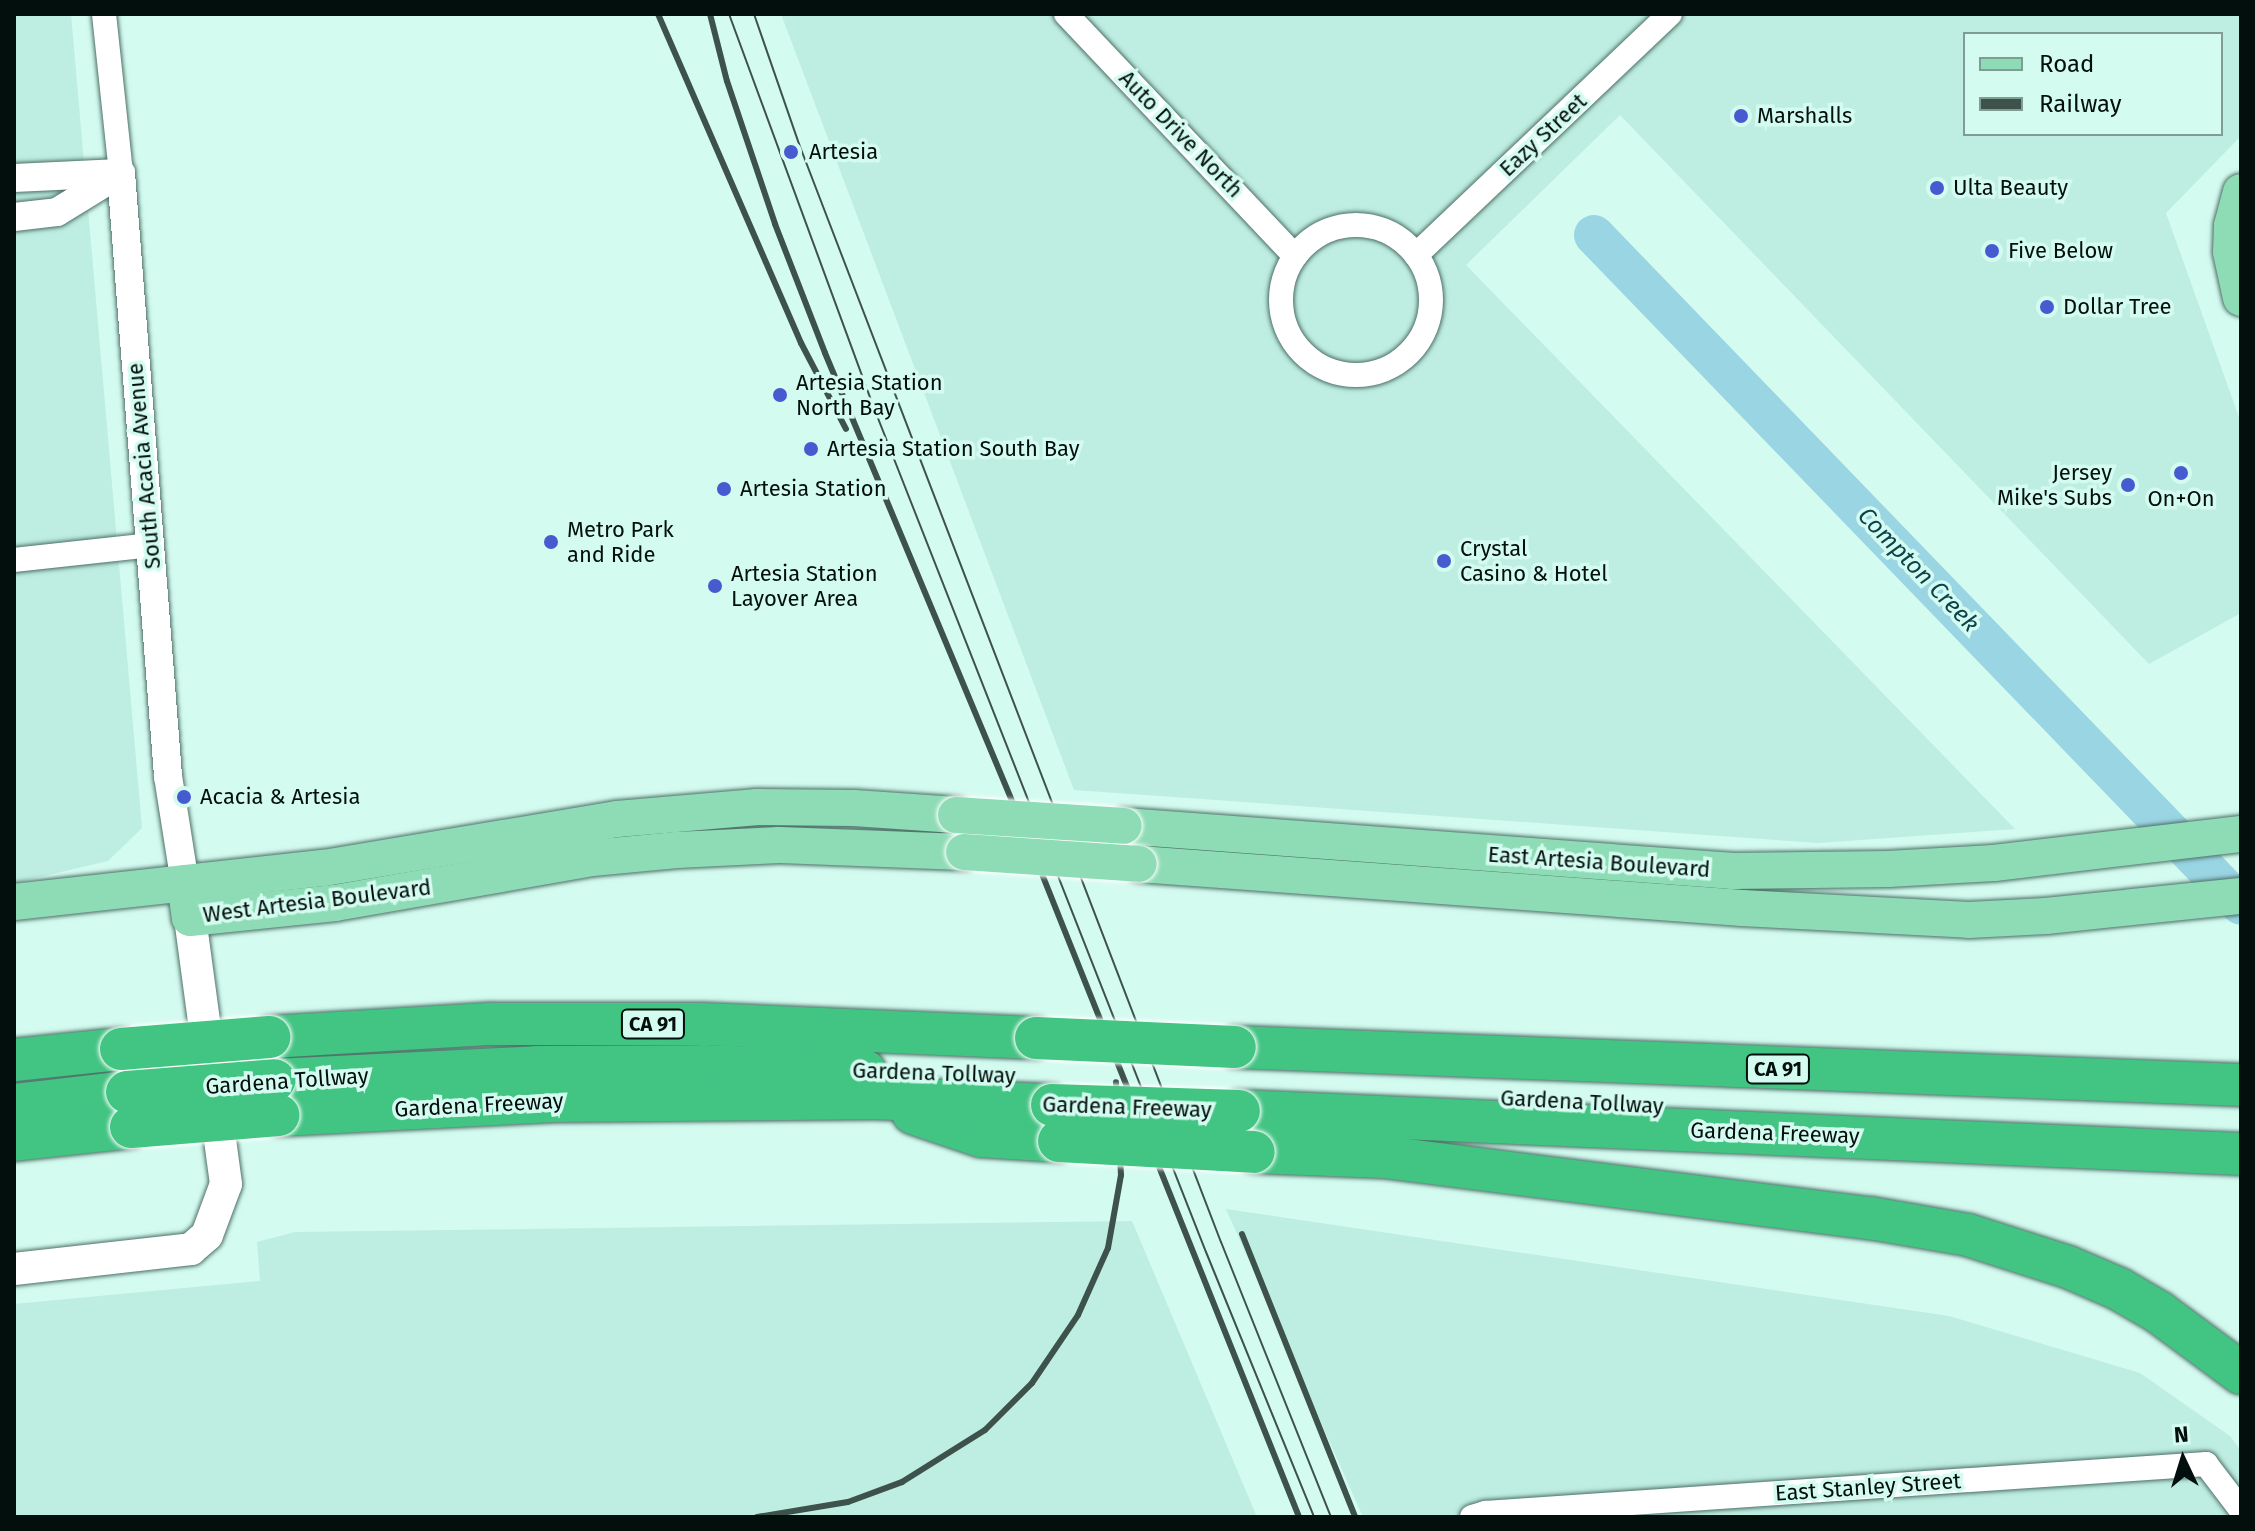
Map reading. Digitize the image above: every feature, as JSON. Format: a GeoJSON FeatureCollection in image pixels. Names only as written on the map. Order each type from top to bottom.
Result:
{"type":"FeatureCollection","features":[{"type":"Feature","properties":{"kind":"highway","name":"Gardena Freeway"},"geometry":{"type":"LineString","coordinates":[[14,1060],[270,1037],[492,1024],[702,1024],[1048,1090],[1234,1081],[1397,1054],[2171,1097],[2241,1085]]}},
{"type":"Feature","properties":{"kind":"highway"},"geometry":{"type":"LineString","coordinates":[[14,1088],[39,1085],[66,1055]]}},
{"type":"Feature","properties":{"kind":"highway","name":"Gardena Tollway"},"geometry":{"type":"LineString","coordinates":[[277,1097],[537,1067],[688,1066],[1048,1090]]}},
{"type":"Feature","properties":{"kind":"highway","name":"Gardena Freeway"},"geometry":{"type":"LineString","coordinates":[[14,1140],[129,1110],[277,1097],[554,1101],[870,1098],[981,1136],[1048,1090],[1234,1081]]}},
{"type":"Feature","properties":{"kind":"highway","name":"Gardena Tollway"},"geometry":{"type":"LineString","coordinates":[[1234,1081],[1900,1116],[1945,1141],[2232,1154]]}},
{"type":"Feature","properties":{"kind":"highway"},"geometry":{"type":"LineString","coordinates":[[1048,1090],[1254,1152],[1384,1157],[1870,1218],[1968,1235],[2068,1267],[2119,1289],[2160,1313],[2241,1373]]}},
{"type":"Feature","properties":{"kind":"highway"},"geometry":{"type":"LineString","coordinates":[[2171,1097],[2241,1110]]}},
{"type":"Feature","properties":{"kind":"highway"},"geometry":{"type":"LineString","coordinates":[[14,1105],[129,1110]]}},
{"type":"Feature","properties":{"kind":"main road"},"geometry":{"type":"LineString","coordinates":[[2241,192],[2232,226],[2231,252],[2241,298]]}},
{"type":"Feature","properties":{"kind":"main road","name":"West Artesia Boulevard"},"geometry":{"type":"LineString","coordinates":[[188,900],[324,868],[617,819],[757,807],[854,808],[956,815]]}},
{"type":"Feature","properties":{"kind":"main road","name":"East Artesia Boulevard"},"geometry":{"type":"LineString","coordinates":[[956,815],[1733,871],[1888,869],[1994,863],[2241,834]]}},
{"type":"Feature","properties":{"kind":"main road"},"geometry":{"type":"LineString","coordinates":[[1327,842],[1329,879]]}},
{"type":"Feature","properties":{"kind":"main road","name":"West Artesia Boulevard"},"geometry":{"type":"LineString","coordinates":[[14,902],[188,900],[335,903],[592,858],[677,850],[779,845],[964,852]]}},
{"type":"Feature","properties":{"kind":"main road","name":"East Artesia Boulevard"},"geometry":{"type":"LineString","coordinates":[[964,852],[1733,907],[1969,920],[2046,916],[2241,896]]}},
{"type":"Feature","properties":{"kind":"main road"},"geometry":{"type":"LineString","coordinates":[[1733,871],[1733,907]]}},
{"type":"Feature","properties":{"kind":"main road","name":"West Artesia Boulevard"},"geometry":{"type":"LineString","coordinates":[[14,1269],[191,1249],[207,1235],[226,1184],[188,900]]}},
{"type":"Feature","properties":{"kind":"street","name":"South Acacia Avenue"},"geometry":{"type":"LineString","coordinates":[[104,14],[121,173],[168,776],[188,900]]}},
{"type":"Feature","properties":{"kind":"street","name":"Auto Drive North"},"geometry":{"type":"LineString","coordinates":[[1066,14],[1295,256]]}},
{"type":"Feature","properties":{"kind":"street","name":"Eazy Street"},"geometry":{"type":"LineString","coordinates":[[1416,255],[1670,14]]}},
{"type":"Feature","properties":{"kind":"street"},"geometry":{"type":"LineString","coordinates":[[14,178],[121,173]]}},
{"type":"Feature","properties":{"kind":"street"},"geometry":{"type":"LineString","coordinates":[[14,217],[57,212],[121,173]]}},
{"type":"Feature","properties":{"kind":"street"},"geometry":{"type":"LineString","coordinates":[[1355,225],[1395,236],[1416,255],[1429,281],[1431,295],[1427,324],[1421,339],[1411,351],[1384,370],[1352,375],[1336,372],[1314,361],[1296,346],[1288,332],[1281,301],[1287,270],[1295,256],[1328,230],[1355,225]]}},
{"type":"Feature","properties":{"kind":"street"},"geometry":{"type":"LineString","coordinates":[[14,560],[151,545]]}},
{"type":"Feature","properties":{"kind":"street","name":"East Stanley Street"},"geometry":{"type":"LineString","coordinates":[[1472,1517],[1485,1513],[2206,1464],[2241,1510]]}},
{"type":"Feature","properties":{"kind":"shaded area"},"geometry":{"type":"Polygon","coordinates":[[[14,14],[71,14],[142,828],[108,861],[14,883],[14,14]]]}},
{"type":"Feature","properties":{"kind":"shaded area"},"geometry":{"type":"Polygon","coordinates":[[[781,14],[2241,14],[2241,136],[2166,213],[2241,423],[2241,613],[2149,664],[1620,115],[1466,265],[2015,829],[1818,843],[1074,790],[781,14]]]}},
{"type":"Feature","properties":{"kind":"shaded area"},"geometry":{"type":"Polygon","coordinates":[[[1226,1209],[1949,1316],[2140,1373],[2230,1436],[2241,1451],[2241,1517],[1363,1517],[1226,1209]]]}},
{"type":"Feature","properties":{"kind":"shaded area"},"geometry":{"type":"Polygon","coordinates":[[[1132,1221],[1257,1517],[14,1517],[14,1304],[260,1281],[257,1242],[295,1232],[1132,1221]]]}},
{"type":"Feature","properties":{"kind":"waterway","name":"Compton Creek"},"geometry":{"type":"LineString","coordinates":[[1594,235],[2241,905]]}},
{"type":"Feature","properties":{"kind":"tram line"},"geometry":{"type":"LineString","coordinates":[[729,14],[872,403],[1206,1252],[1314,1517]]}},
{"type":"Feature","properties":{"kind":"tram line"},"geometry":{"type":"LineString","coordinates":[[754,14],[799,144],[1221,1242],[1331,1517]]}},
{"type":"Feature","properties":{"kind":"railway"},"geometry":{"type":"LineString","coordinates":[[658,14],[801,343],[846,429]]}},
{"type":"Feature","properties":{"kind":"railway"},"geometry":{"type":"LineString","coordinates":[[710,14],[727,81],[775,224],[825,353],[1030,844],[1299,1517]]}},
{"type":"Feature","properties":{"kind":"railway"},"geometry":{"type":"LineString","coordinates":[[757,1517],[848,1502],[902,1482],[985,1430],[1032,1383],[1078,1315],[1108,1248],[1121,1175],[1116,1082]]}},
{"type":"Feature","properties":{"kind":"railway"},"geometry":{"type":"LineString","coordinates":[[1242,1234],[1355,1517]]}},
{"type":"Feature","properties":{"kind":"place","name":"Marshalls"},"geometry":{"type":"Point","coordinates":[1741,116]}},
{"type":"Feature","properties":{"kind":"place","name":"Artesia"},"geometry":{"type":"Point","coordinates":[791,152]}},
{"type":"Feature","properties":{"kind":"place","name":"Ulta Beauty"},"geometry":{"type":"Point","coordinates":[1937,188]}},
{"type":"Feature","properties":{"kind":"place","name":"Five Below"},"geometry":{"type":"Point","coordinates":[1992,251]}},
{"type":"Feature","properties":{"kind":"place","name":"Dollar Tree"},"geometry":{"type":"Point","coordinates":[2047,307]}},
{"type":"Feature","properties":{"kind":"place","name":"Artesia Station North Bay"},"geometry":{"type":"Point","coordinates":[780,395]}},
{"type":"Feature","properties":{"kind":"place","name":"Artesia Station South Bay"},"geometry":{"type":"Point","coordinates":[811,449]}},
{"type":"Feature","properties":{"kind":"place","name":"On+On"},"geometry":{"type":"Point","coordinates":[2181,473]}},
{"type":"Feature","properties":{"kind":"place","name":"Jersey Mike's Subs"},"geometry":{"type":"Point","coordinates":[2128,485]}},
{"type":"Feature","properties":{"kind":"place","name":"Artesia Station"},"geometry":{"type":"Point","coordinates":[724,489]}},
{"type":"Feature","properties":{"kind":"place","name":"Metro Park and Ride"},"geometry":{"type":"Point","coordinates":[551,542]}},
{"type":"Feature","properties":{"kind":"place","name":"Crystal Casino & Hotel"},"geometry":{"type":"Point","coordinates":[1444,561]}},
{"type":"Feature","properties":{"kind":"place","name":"Artesia Station Layover Area"},"geometry":{"type":"Point","coordinates":[715,586]}},
{"type":"Feature","properties":{"kind":"place","name":"Acacia & Artesia"},"geometry":{"type":"Point","coordinates":[184,797]}}]}
